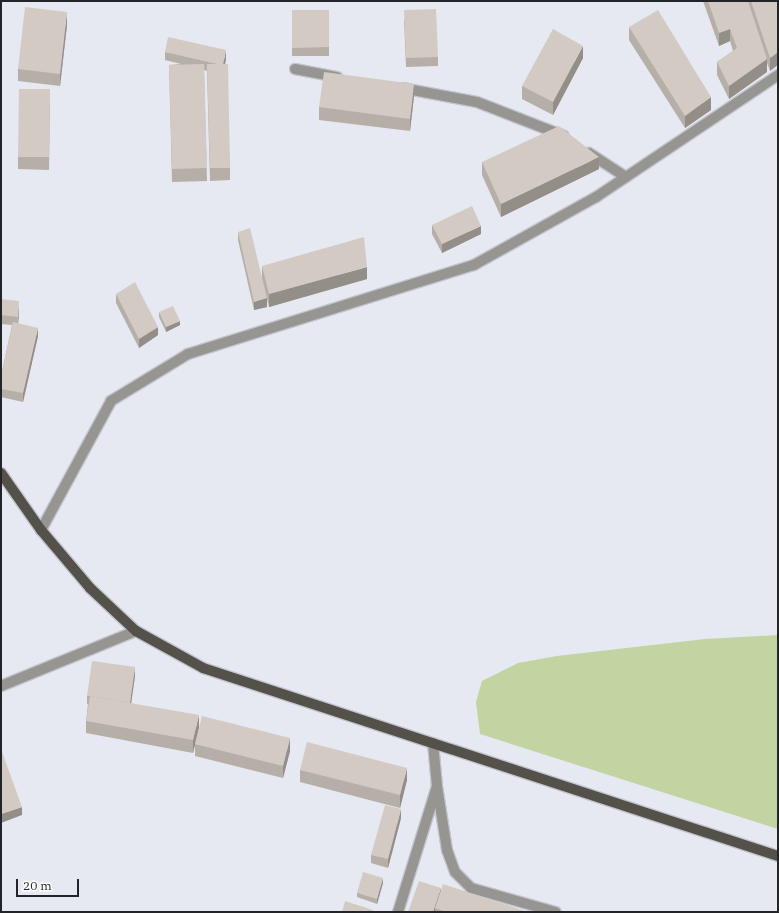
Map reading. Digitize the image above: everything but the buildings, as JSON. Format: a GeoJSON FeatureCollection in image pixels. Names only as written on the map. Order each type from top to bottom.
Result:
{"type":"FeatureCollection","features":[{"type":"Feature","properties":{"kind":"main road"},"geometry":{"type":"LineString","coordinates":[[1,473],[41,530],[90,588],[136,631],[203,668],[778,856]]}},
{"type":"Feature","properties":{"kind":"street"},"geometry":{"type":"LineString","coordinates":[[295,69],[348,79]]}},
{"type":"Feature","properties":{"kind":"street"},"geometry":{"type":"LineString","coordinates":[[41,530],[111,401],[188,354],[474,265],[626,178],[778,75]]}},
{"type":"Feature","properties":{"kind":"street"},"geometry":{"type":"LineString","coordinates":[[394,87],[477,102],[558,132],[626,178]]}},
{"type":"Feature","properties":{"kind":"street"},"geometry":{"type":"LineString","coordinates":[[1,686],[136,631]]}},
{"type":"Feature","properties":{"kind":"street"},"geometry":{"type":"LineString","coordinates":[[433,743],[437,786],[447,850],[455,872],[470,888],[556,912]]}},
{"type":"Feature","properties":{"kind":"street"},"geometry":{"type":"LineString","coordinates":[[398,912],[437,786]]}},
{"type":"Feature","properties":{"kind":"green space"},"geometry":{"type":"Polygon","coordinates":[[[778,635],[778,829],[480,734],[476,702],[482,681],[518,663],[557,656],[705,639],[778,635]]]}}]}
